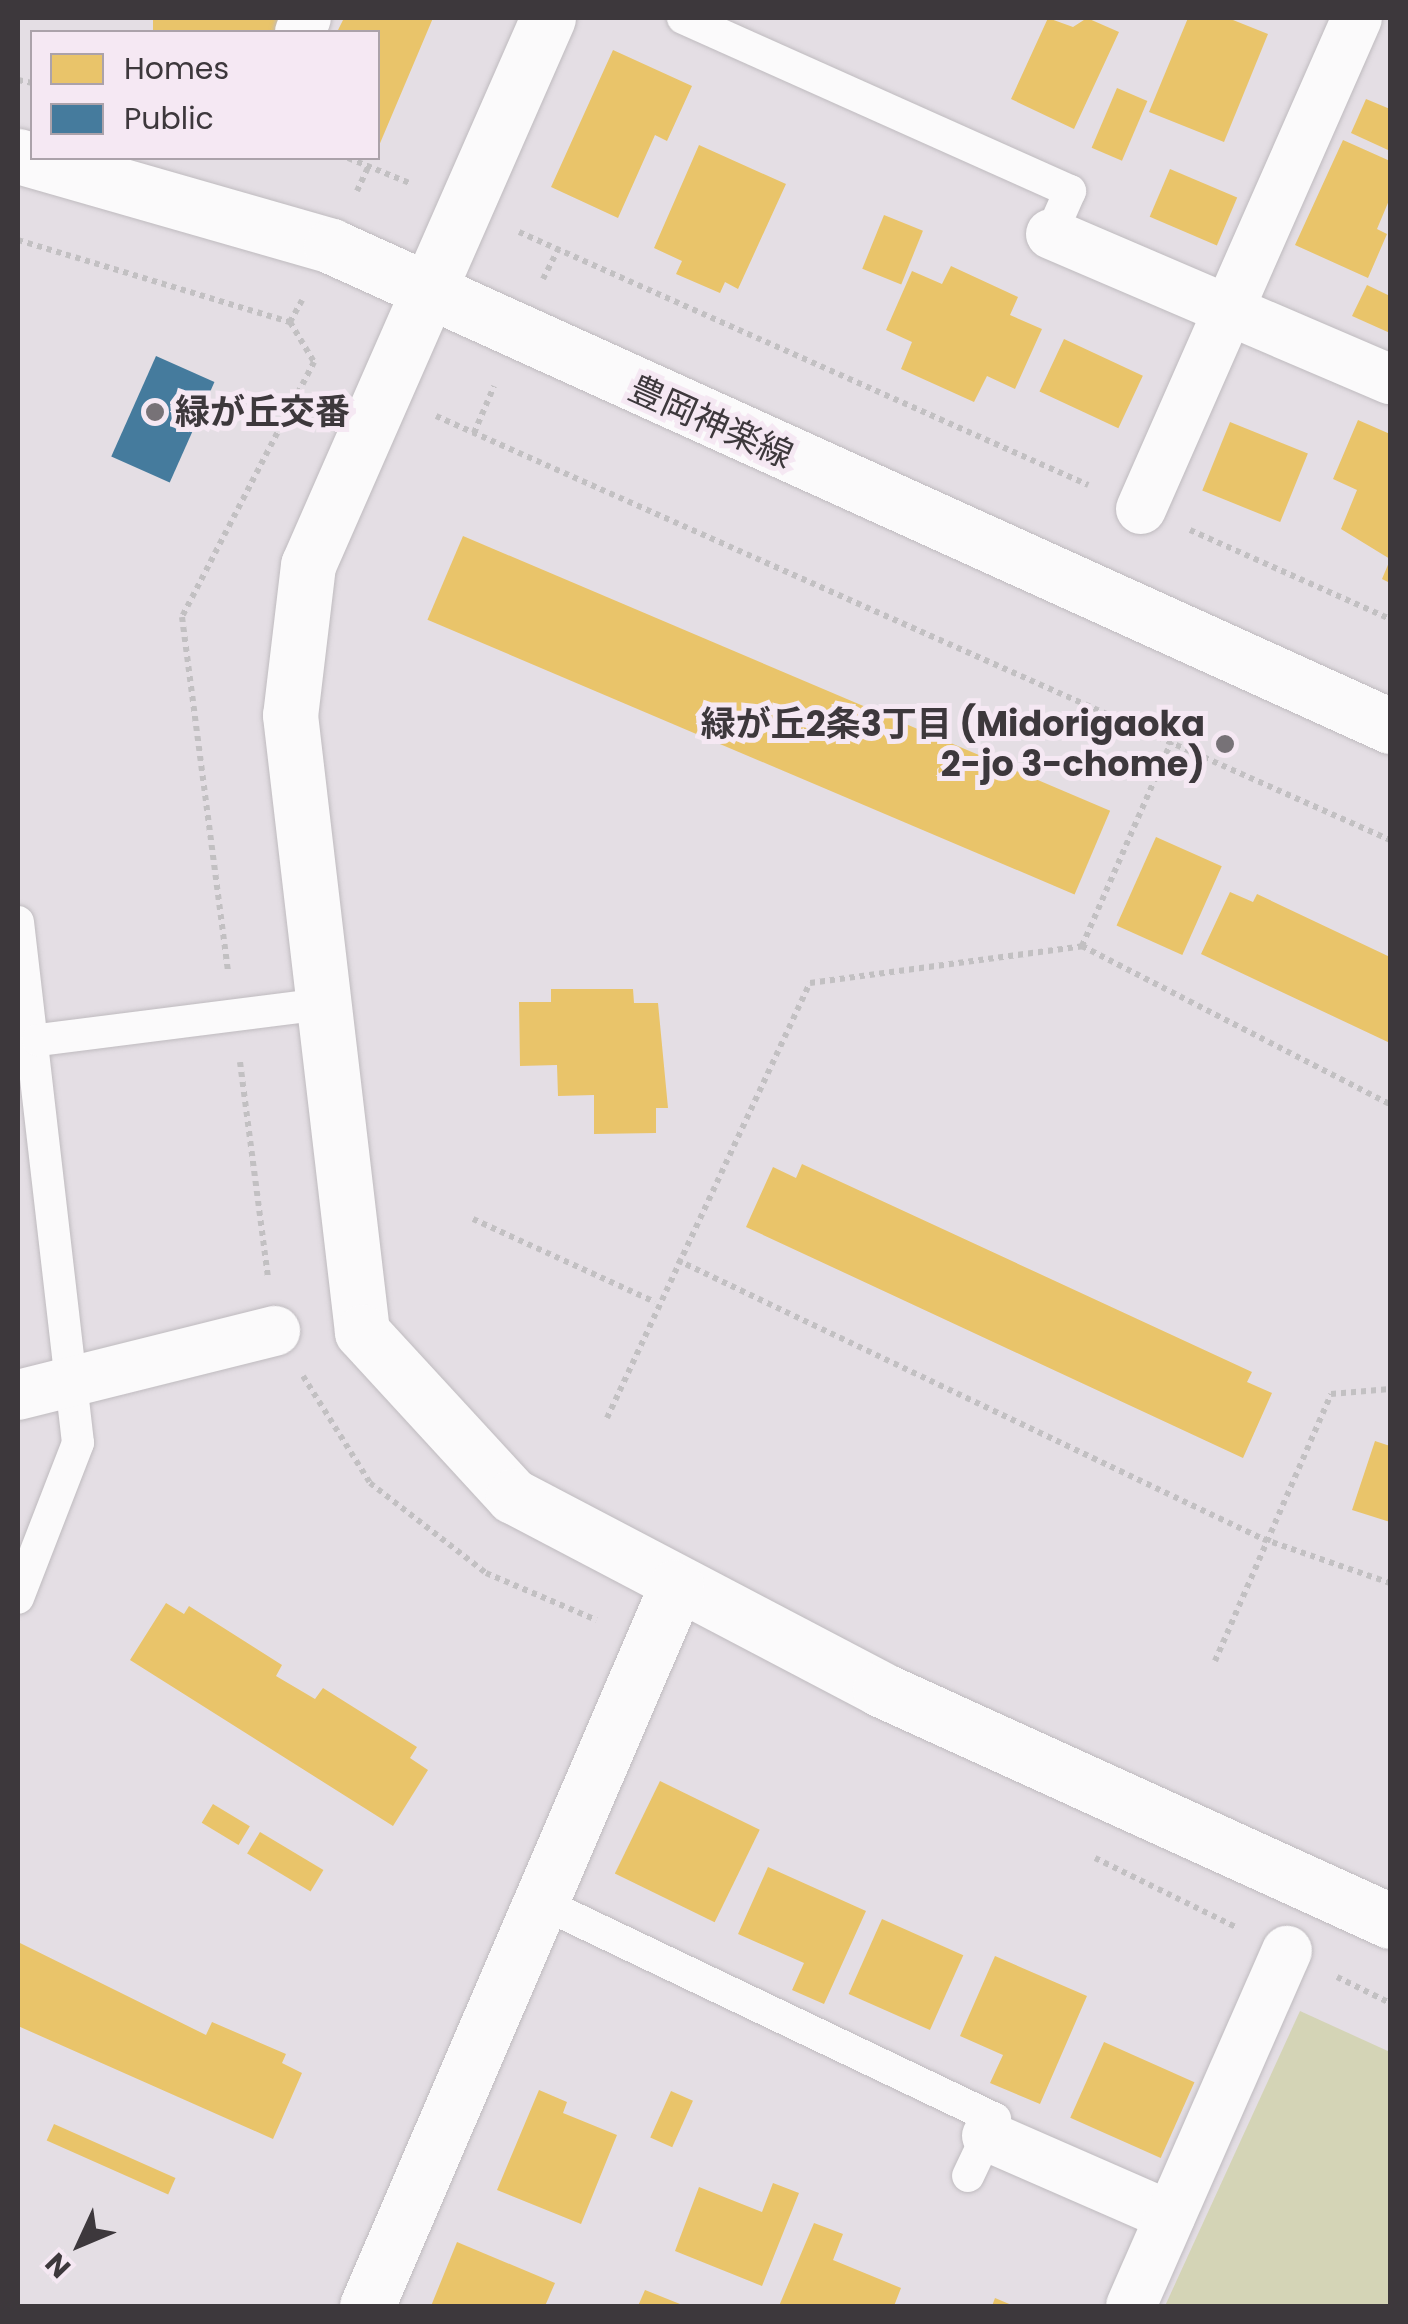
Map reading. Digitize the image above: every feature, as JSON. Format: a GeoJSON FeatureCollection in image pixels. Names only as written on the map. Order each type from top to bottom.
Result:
{"type":"FeatureCollection","features":[{"type":"Feature","properties":{"kind":"street"},"geometry":{"type":"LineString","coordinates":[[548,18],[308,564],[290,714],[362,1332],[513,1496],[676,1587],[1390,1921]]}},
{"type":"Feature","properties":{"kind":"street"},"geometry":{"type":"LineString","coordinates":[[1141,508],[1358,18]]}},
{"type":"Feature","properties":{"kind":"street","name":"豊岡神楽線"},"geometry":{"type":"LineString","coordinates":[[32,160],[331,246],[1390,726]]}},
{"type":"Feature","properties":{"kind":"street"},"geometry":{"type":"LineString","coordinates":[[1051,234],[1390,379]]}},
{"type":"Feature","properties":{"kind":"street"},"geometry":{"type":"LineString","coordinates":[[18,1395],[275,1331]]}},
{"type":"Feature","properties":{"kind":"street"},"geometry":{"type":"LineString","coordinates":[[367,2306],[540,1902],[656,1644],[676,1587]]}},
{"type":"Feature","properties":{"kind":"street"},"geometry":{"type":"LineString","coordinates":[[1131,2306],[1286,1952]]}},
{"type":"Feature","properties":{"kind":"street"},"geometry":{"type":"LineString","coordinates":[[977,2156],[1170,2216]]}},
{"type":"Feature","properties":{"kind":"lane"},"geometry":{"type":"LineString","coordinates":[[683,18],[1070,192],[1051,234]]}},
{"type":"Feature","properties":{"kind":"lane"},"geometry":{"type":"LineString","coordinates":[[18,922],[38,1040],[78,1444],[18,1598]]}},
{"type":"Feature","properties":{"kind":"lane"},"geometry":{"type":"LineString","coordinates":[[38,1040],[324,1004]]}},
{"type":"Feature","properties":{"kind":"lane"},"geometry":{"type":"LineString","coordinates":[[540,1902],[995,2118],[977,2156]]}},
{"type":"Feature","properties":{"kind":"path"},"geometry":{"type":"LineString","coordinates":[[353,160],[1390,619]]}},
{"type":"Feature","properties":{"kind":"path"},"geometry":{"type":"LineString","coordinates":[[18,240],[290,322],[314,362],[1390,840]]}},
{"type":"Feature","properties":{"kind":"path"},"geometry":{"type":"LineString","coordinates":[[230,984],[182,617],[314,362]]}},
{"type":"Feature","properties":{"kind":"path"},"geometry":{"type":"LineString","coordinates":[[1082,946],[1171,742]]}},
{"type":"Feature","properties":{"kind":"path"},"geometry":{"type":"LineString","coordinates":[[607,1418],[655,1302],[810,983],[1082,946],[1390,1104]]}},
{"type":"Feature","properties":{"kind":"path"},"geometry":{"type":"LineString","coordinates":[[238,1042],[275,1331],[370,1482],[486,1574],[656,1644]]}},
{"type":"Feature","properties":{"kind":"path"},"geometry":{"type":"LineString","coordinates":[[473,1219],[655,1302]]}},
{"type":"Feature","properties":{"kind":"path"},"geometry":{"type":"LineString","coordinates":[[676,1260],[1263,1539],[1390,1584]]}},
{"type":"Feature","properties":{"kind":"path"},"geometry":{"type":"LineString","coordinates":[[1215,1661],[1263,1539],[1331,1394],[1390,1389]]}},
{"type":"Feature","properties":{"kind":"path"},"geometry":{"type":"LineString","coordinates":[[1076,1849],[1390,2003]]}},
{"type":"Feature","properties":{"kind":"green space"},"geometry":{"type":"Polygon","coordinates":[[[1300,2011],[1390,2052],[1390,2306],[1165,2306],[1300,2011]]]}},
{"type":"Feature","properties":{"kind":"building: Homes"},"geometry":{"type":"Polygon","coordinates":[[[153,18],[278,18],[278,30],[153,30],[153,18]]]}},
{"type":"Feature","properties":{"kind":"building: Homes"},"geometry":{"type":"Polygon","coordinates":[[[344,18],[433,18],[380,143],[380,30],[338,30],[344,18]]]}},
{"type":"Feature","properties":{"kind":"building: Homes"},"geometry":{"type":"Polygon","coordinates":[[[1048,18],[1073,27],[1087,18],[1119,32],[1074,129],[1011,99],[1048,18]]]}},
{"type":"Feature","properties":{"kind":"building: Homes"},"geometry":{"type":"Polygon","coordinates":[[[1188,18],[1228,18],[1268,34],[1224,142],[1149,112],[1188,18]]]}},
{"type":"Feature","properties":{"kind":"building: Homes"},"geometry":{"type":"Polygon","coordinates":[[[613,50],[692,86],[667,141],[655,135],[618,218],[551,187],[613,50]]]}},
{"type":"Feature","properties":{"kind":"building: Homes"},"geometry":{"type":"Polygon","coordinates":[[[1117,88],[1147,101],[1122,161],[1092,148],[1117,88]]]}},
{"type":"Feature","properties":{"kind":"building: Homes"},"geometry":{"type":"Polygon","coordinates":[[[1366,99],[1390,109],[1388,150],[1351,133],[1366,99]]]}},
{"type":"Feature","properties":{"kind":"building: Homes"},"geometry":{"type":"Polygon","coordinates":[[[1343,140],[1390,161],[1390,198],[1377,229],[1387,234],[1368,278],[1295,245],[1343,140]]]}},
{"type":"Feature","properties":{"kind":"building: Homes"},"geometry":{"type":"Polygon","coordinates":[[[699,145],[786,184],[738,289],[725,282],[720,293],[676,274],[682,261],[654,248],[699,145]]]}},
{"type":"Feature","properties":{"kind":"building: Homes"},"geometry":{"type":"Polygon","coordinates":[[[1170,169],[1237,198],[1217,245],[1150,217],[1170,169]]]}},
{"type":"Feature","properties":{"kind":"building: Homes"},"geometry":{"type":"Polygon","coordinates":[[[884,215],[923,231],[901,285],[862,269],[884,215]]]}},
{"type":"Feature","properties":{"kind":"building: Homes"},"geometry":{"type":"Polygon","coordinates":[[[951,266],[1018,297],[1010,315],[1042,329],[1015,389],[987,376],[974,402],[901,369],[912,342],[886,330],[912,271],[942,284],[951,266]]]}},
{"type":"Feature","properties":{"kind":"building: Homes"},"geometry":{"type":"Polygon","coordinates":[[[1367,285],[1390,296],[1390,333],[1352,316],[1367,285]]]}},
{"type":"Feature","properties":{"kind":"building: Homes"},"geometry":{"type":"Polygon","coordinates":[[[1064,339],[1143,376],[1118,428],[1039,392],[1064,339]]]}},
{"type":"Feature","properties":{"kind":"building: Homes"},"geometry":{"type":"Polygon","coordinates":[[[1358,420],[1390,434],[1390,559],[1341,529],[1357,490],[1333,479],[1358,420]]]}},
{"type":"Feature","properties":{"kind":"building: Homes"},"geometry":{"type":"Polygon","coordinates":[[[1230,422],[1308,453],[1280,522],[1202,491],[1230,422]]]}},
{"type":"Feature","properties":{"kind":"building: Homes"},"geometry":{"type":"Polygon","coordinates":[[[463,536],[1110,811],[1075,894],[427,620],[463,536]]]}},
{"type":"Feature","properties":{"kind":"building: Homes"},"geometry":{"type":"Polygon","coordinates":[[[1390,560],[1390,583],[1382,579],[1390,560]]]}},
{"type":"Feature","properties":{"kind":"building: Homes"},"geometry":{"type":"Polygon","coordinates":[[[1156,837],[1222,866],[1182,955],[1117,926],[1156,837]]]}},
{"type":"Feature","properties":{"kind":"building: Homes"},"geometry":{"type":"Polygon","coordinates":[[[1230,892],[1253,902],[1257,894],[1390,957],[1390,1043],[1201,954],[1230,892]]]}},
{"type":"Feature","properties":{"kind":"building: Homes"},"geometry":{"type":"Polygon","coordinates":[[[551,989],[633,989],[634,1003],[658,1003],[668,1108],[656,1108],[656,1133],[594,1134],[594,1095],[558,1096],[557,1065],[520,1066],[519,1002],[551,1002],[551,989]]]}},
{"type":"Feature","properties":{"kind":"building: Homes"},"geometry":{"type":"Polygon","coordinates":[[[802,1164],[1252,1372],[1247,1382],[1272,1393],[1243,1458],[746,1227],[773,1167],[796,1178],[802,1164]]]}},
{"type":"Feature","properties":{"kind":"building: Homes"},"geometry":{"type":"Polygon","coordinates":[[[1375,1441],[1390,1446],[1390,1522],[1352,1510],[1375,1441]]]}},
{"type":"Feature","properties":{"kind":"building: Homes"},"geometry":{"type":"Polygon","coordinates":[[[166,1603],[184,1614],[189,1606],[282,1665],[276,1676],[315,1699],[323,1688],[417,1747],[410,1758],[428,1770],[393,1826],[130,1660],[166,1603]]]}},
{"type":"Feature","properties":{"kind":"building: Homes"},"geometry":{"type":"Polygon","coordinates":[[[660,1781],[760,1830],[715,1922],[615,1874],[660,1781]]]}},
{"type":"Feature","properties":{"kind":"building: Homes"},"geometry":{"type":"Polygon","coordinates":[[[213,1804],[250,1826],[239,1845],[202,1823],[213,1804]]]}},
{"type":"Feature","properties":{"kind":"building: Homes"},"geometry":{"type":"Polygon","coordinates":[[[260,1832],[323,1870],[311,1892],[247,1853],[260,1832]]]}},
{"type":"Feature","properties":{"kind":"building: Homes"},"geometry":{"type":"Polygon","coordinates":[[[768,1867],[866,1911],[824,2004],[792,1990],[804,1963],[738,1934],[768,1867]]]}},
{"type":"Feature","properties":{"kind":"building: Homes"},"geometry":{"type":"Polygon","coordinates":[[[882,1919],[963,1955],[930,2030],[849,1994],[882,1919]]]}},
{"type":"Feature","properties":{"kind":"building: Homes"},"geometry":{"type":"Polygon","coordinates":[[[18,1942],[206,2035],[212,2022],[286,2054],[282,2063],[302,2073],[273,2139],[18,2026],[18,1942]]]}},
{"type":"Feature","properties":{"kind":"building: Homes"},"geometry":{"type":"Polygon","coordinates":[[[995,1956],[1087,1996],[1040,2104],[990,2083],[1003,2055],[960,2036],[995,1956]]]}},
{"type":"Feature","properties":{"kind":"building: Homes"},"geometry":{"type":"Polygon","coordinates":[[[1104,2042],[1194,2082],[1161,2158],[1070,2118],[1104,2042]]]}},
{"type":"Feature","properties":{"kind":"building: Homes"},"geometry":{"type":"Polygon","coordinates":[[[539,2090],[567,2102],[563,2113],[617,2135],[581,2224],[497,2190],[539,2090]]]}},
{"type":"Feature","properties":{"kind":"building: Homes"},"geometry":{"type":"Polygon","coordinates":[[[671,2091],[693,2101],[672,2147],[650,2138],[671,2091]]]}},
{"type":"Feature","properties":{"kind":"building: Homes"},"geometry":{"type":"Polygon","coordinates":[[[54,2124],[176,2178],[168,2195],[47,2140],[54,2124]]]}},
{"type":"Feature","properties":{"kind":"building: Homes"},"geometry":{"type":"Polygon","coordinates":[[[773,2183],[799,2193],[762,2286],[675,2251],[699,2187],[762,2212],[773,2183]]]}},
{"type":"Feature","properties":{"kind":"building: Homes"},"geometry":{"type":"Polygon","coordinates":[[[814,2223],[843,2234],[833,2260],[901,2288],[894,2306],[779,2306],[814,2223]]]}},
{"type":"Feature","properties":{"kind":"building: Homes"},"geometry":{"type":"Polygon","coordinates":[[[457,2242],[555,2283],[545,2306],[431,2306],[457,2242]]]}},
{"type":"Feature","properties":{"kind":"building: Homes"},"geometry":{"type":"Polygon","coordinates":[[[645,2290],[685,2306],[638,2306],[645,2290]]]}},
{"type":"Feature","properties":{"kind":"building: Homes"},"geometry":{"type":"Polygon","coordinates":[[[995,2298],[1014,2306],[992,2306],[995,2298]]]}},
{"type":"Feature","properties":{"kind":"building: Public"},"geometry":{"type":"Polygon","coordinates":[[[156,356],[214,382],[170,483],[111,456],[156,356]]]}},
{"type":"Feature","properties":{"kind":"place","name":"緑が丘交番"},"geometry":{"type":"Point","coordinates":[155,412]}},
{"type":"Feature","properties":{"kind":"place","name":"緑が丘2条3丁目 (Midorigaoka 2-jo 3-chome)"},"geometry":{"type":"Point","coordinates":[1225,744]}}]}
